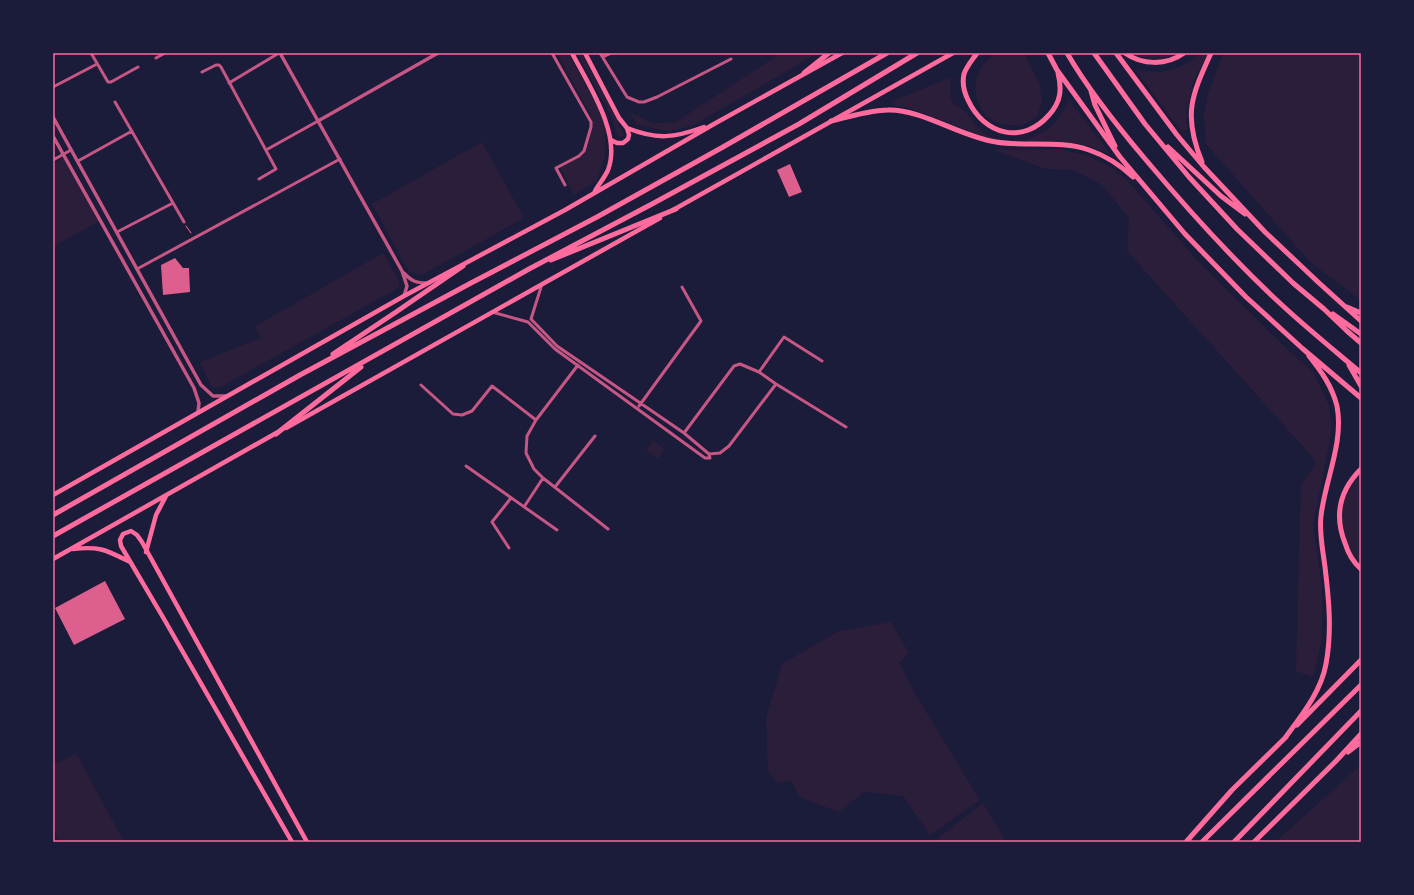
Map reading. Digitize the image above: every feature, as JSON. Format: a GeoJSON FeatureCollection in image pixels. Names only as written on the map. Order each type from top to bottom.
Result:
{"type":"FeatureCollection","features":[{"type":"Feature","properties":{"kind":"highway"},"geometry":{"type":"LineString","coordinates":[[804,74],[829,53]]}},
{"type":"Feature","properties":{"kind":"highway"},"geometry":{"type":"LineString","coordinates":[[53,515],[300,375],[464,286],[597,217],[888,53]]}},
{"type":"Feature","properties":{"kind":"highway"},"geometry":{"type":"LineString","coordinates":[[53,536],[529,269],[792,128],[917,53]]}},
{"type":"Feature","properties":{"kind":"highway"},"geometry":{"type":"LineString","coordinates":[[978,53],[964,73],[964,89],[972,108],[983,122],[990,127],[1003,132],[1019,133],[1035,128],[1051,113],[1057,105],[1060,96],[1060,84],[1057,70]]}},
{"type":"Feature","properties":{"kind":"highway"},"geometry":{"type":"LineString","coordinates":[[1048,53],[1057,70],[1120,157],[1213,264],[1246,297],[1303,349],[1361,398]]}},
{"type":"Feature","properties":{"kind":"highway"},"geometry":{"type":"LineString","coordinates":[[1067,53],[1127,138],[1205,228],[1283,306],[1361,373]]}},
{"type":"Feature","properties":{"kind":"highway"},"geometry":{"type":"LineString","coordinates":[[1094,53],[1145,124],[1237,229],[1347,332],[1361,343]]}},
{"type":"Feature","properties":{"kind":"highway"},"geometry":{"type":"LineString","coordinates":[[1116,53],[1177,135],[1204,167],[1257,223],[1341,304],[1361,321]]}},
{"type":"Feature","properties":{"kind":"highway"},"geometry":{"type":"LineString","coordinates":[[1125,53],[1136,60],[1152,62],[1171,60],[1184,53]]}},
{"type":"Feature","properties":{"kind":"highway"},"geometry":{"type":"LineString","coordinates":[[1204,167],[1192,133],[1190,120],[1195,92],[1211,53]]}},
{"type":"Feature","properties":{"kind":"highway"},"geometry":{"type":"LineString","coordinates":[[1091,88],[1095,105],[1120,157]]}},
{"type":"Feature","properties":{"kind":"highway"},"geometry":{"type":"LineString","coordinates":[[831,121],[867,112],[889,110],[913,114],[994,142],[1009,144],[1070,146],[1088,149],[1108,157],[1121,166],[1148,191]]}},
{"type":"Feature","properties":{"kind":"highway"},"geometry":{"type":"LineString","coordinates":[[1156,136],[1221,196],[1257,223]]}},
{"type":"Feature","properties":{"kind":"highway"},"geometry":{"type":"LineString","coordinates":[[529,269],[676,209]]}},
{"type":"Feature","properties":{"kind":"highway"},"geometry":{"type":"LineString","coordinates":[[300,375],[463,266]]}},
{"type":"Feature","properties":{"kind":"highway"},"geometry":{"type":"LineString","coordinates":[[1341,304],[1361,313]]}},
{"type":"Feature","properties":{"kind":"highway"},"geometry":{"type":"LineString","coordinates":[[1324,309],[1361,334]]}},
{"type":"Feature","properties":{"kind":"highway"},"geometry":{"type":"LineString","coordinates":[[1285,738],[1312,698],[1321,681],[1326,665],[1330,636],[1330,615],[1321,523],[1326,489],[1339,428],[1337,406],[1330,386],[1322,371],[1303,349]]}},
{"type":"Feature","properties":{"kind":"highway"},"geometry":{"type":"LineString","coordinates":[[276,434],[374,357]]}},
{"type":"Feature","properties":{"kind":"highway"},"geometry":{"type":"LineString","coordinates":[[1348,362],[1361,386]]}},
{"type":"Feature","properties":{"kind":"highway"},"geometry":{"type":"LineString","coordinates":[[1361,469],[1344,492],[1341,502],[1339,521],[1341,533],[1348,553],[1361,569]]}},
{"type":"Feature","properties":{"kind":"highway"},"geometry":{"type":"LineString","coordinates":[[53,512],[79,500]]}},
{"type":"Feature","properties":{"kind":"highway"},"geometry":{"type":"LineString","coordinates":[[1186,842],[1232,790],[1361,660]]}},
{"type":"Feature","properties":{"kind":"highway"},"geometry":{"type":"LineString","coordinates":[[1202,842],[1361,685]]}},
{"type":"Feature","properties":{"kind":"highway"},"geometry":{"type":"LineString","coordinates":[[1234,842],[1361,711]]}},
{"type":"Feature","properties":{"kind":"highway"},"geometry":{"type":"LineString","coordinates":[[1254,842],[1336,761],[1361,734]]}},
{"type":"Feature","properties":{"kind":"highway"},"geometry":{"type":"LineString","coordinates":[[1336,761],[1361,742]]}},
{"type":"Feature","properties":{"kind":"main road"},"geometry":{"type":"LineString","coordinates":[[572,53],[604,113],[611,140],[608,169],[594,192]]}},
{"type":"Feature","properties":{"kind":"main road"},"geometry":{"type":"LineString","coordinates":[[585,53],[629,135],[623,143],[617,143],[611,140]]}},
{"type":"Feature","properties":{"kind":"main road"},"geometry":{"type":"LineString","coordinates":[[53,495],[404,296],[463,266],[565,210],[594,192],[842,53]]}},
{"type":"Feature","properties":{"kind":"main road"},"geometry":{"type":"LineString","coordinates":[[53,559],[953,53]]}},
{"type":"Feature","properties":{"kind":"main road"},"geometry":{"type":"LineString","coordinates":[[626,128],[647,136],[667,136],[681,135],[714,124]]}},
{"type":"Feature","properties":{"kind":"main road"},"geometry":{"type":"LineString","coordinates":[[146,552],[156,515],[166,496]]}},
{"type":"Feature","properties":{"kind":"main road"},"geometry":{"type":"LineString","coordinates":[[292,842],[121,546],[120,540],[123,534],[131,531],[137,535],[307,842]]}},
{"type":"Feature","properties":{"kind":"main road"},"geometry":{"type":"LineString","coordinates":[[70,550],[89,548],[107,550],[130,562]]}},
{"type":"Feature","properties":{"kind":"street"},"geometry":{"type":"LineString","coordinates":[[91,53],[108,82],[111,82],[138,67]]}},
{"type":"Feature","properties":{"kind":"street"},"geometry":{"type":"LineString","coordinates":[[156,58],[165,53]]}},
{"type":"Feature","properties":{"kind":"street"},"geometry":{"type":"LineString","coordinates":[[229,83],[280,53],[402,271],[407,286],[404,296]]}},
{"type":"Feature","properties":{"kind":"street"},"geometry":{"type":"LineString","coordinates":[[266,150],[438,53]]}},
{"type":"Feature","properties":{"kind":"street"},"geometry":{"type":"LineString","coordinates":[[552,53],[591,122],[584,151],[579,156],[556,168],[565,185]]}},
{"type":"Feature","properties":{"kind":"street"},"geometry":{"type":"LineString","coordinates":[[600,53],[627,97],[638,102],[644,102],[657,98],[731,59]]}},
{"type":"Feature","properties":{"kind":"street"},"geometry":{"type":"LineString","coordinates":[[603,57],[611,53]]}},
{"type":"Feature","properties":{"kind":"street"},"geometry":{"type":"LineString","coordinates":[[53,87],[97,64]]}},
{"type":"Feature","properties":{"kind":"street"},"geometry":{"type":"LineString","coordinates":[[202,72],[219,65],[222,67],[229,83],[276,169],[259,179]]}},
{"type":"Feature","properties":{"kind":"street"},"geometry":{"type":"LineString","coordinates":[[115,102],[184,222]]}},
{"type":"Feature","properties":{"kind":"street"},"geometry":{"type":"LineString","coordinates":[[53,117],[201,385],[213,396],[229,396]]}},
{"type":"Feature","properties":{"kind":"street"},"geometry":{"type":"LineString","coordinates":[[78,161],[132,131]]}},
{"type":"Feature","properties":{"kind":"street"},"geometry":{"type":"LineString","coordinates":[[53,136],[194,388],[199,403],[198,412]]}},
{"type":"Feature","properties":{"kind":"street"},"geometry":{"type":"LineString","coordinates":[[53,160],[71,150]]}},
{"type":"Feature","properties":{"kind":"street"},"geometry":{"type":"LineString","coordinates":[[138,269],[340,159]]}},
{"type":"Feature","properties":{"kind":"street"},"geometry":{"type":"LineString","coordinates":[[117,232],[173,203]]}},
{"type":"Feature","properties":{"kind":"street"},"geometry":{"type":"LineString","coordinates":[[402,271],[414,281],[428,283]]}},
{"type":"Feature","properties":{"kind":"street"},"geometry":{"type":"LineString","coordinates":[[542,284],[531,319],[557,346],[684,434],[709,454],[720,453],[729,446],[776,384]]}},
{"type":"Feature","properties":{"kind":"street"},"geometry":{"type":"LineString","coordinates":[[637,409],[701,321],[682,287]]}},
{"type":"Feature","properties":{"kind":"street"},"geometry":{"type":"LineString","coordinates":[[145,302],[153,297]]}},
{"type":"Feature","properties":{"kind":"street"},"geometry":{"type":"LineString","coordinates":[[492,312],[528,322],[555,349],[637,409],[705,458],[710,458],[709,454]]}},
{"type":"Feature","properties":{"kind":"street"},"geometry":{"type":"LineString","coordinates":[[759,372],[784,337],[822,361]]}},
{"type":"Feature","properties":{"kind":"street"},"geometry":{"type":"LineString","coordinates":[[580,362],[536,420],[527,436],[526,453],[534,469],[543,478],[608,529]]}},
{"type":"Feature","properties":{"kind":"street"},"geometry":{"type":"LineString","coordinates":[[684,434],[734,366],[740,364],[759,372],[846,427]]}},
{"type":"Feature","properties":{"kind":"street"},"geometry":{"type":"LineString","coordinates":[[194,388],[201,385]]}},
{"type":"Feature","properties":{"kind":"street"},"geometry":{"type":"LineString","coordinates":[[421,385],[453,414],[462,415],[472,411],[492,386],[536,420]]}},
{"type":"Feature","properties":{"kind":"street"},"geometry":{"type":"LineString","coordinates":[[555,487],[595,436]]}},
{"type":"Feature","properties":{"kind":"street"},"geometry":{"type":"LineString","coordinates":[[466,466],[557,530]]}},
{"type":"Feature","properties":{"kind":"street"},"geometry":{"type":"LineString","coordinates":[[524,507],[543,478]]}},
{"type":"Feature","properties":{"kind":"street"},"geometry":{"type":"LineString","coordinates":[[508,548],[492,522],[511,498]]}},
{"type":"Feature","properties":{"kind":"path"},"geometry":{"type":"LineString","coordinates":[[184,222],[194,239]]}},
{"type":"Feature","properties":{"kind":"shaded area"},"geometry":{"type":"Polygon","coordinates":[[[557,53],[568,53],[605,120],[605,155],[597,181],[574,195],[560,167],[580,157],[585,152],[593,129],[591,116],[557,53]]]}},
{"type":"Feature","properties":{"kind":"shaded area"},"geometry":{"type":"Polygon","coordinates":[[[577,53],[581,53],[614,114],[624,136],[618,136],[611,116],[577,53]]]}},
{"type":"Feature","properties":{"kind":"shaded area"},"geometry":{"type":"Polygon","coordinates":[[[781,53],[818,53],[694,125],[668,132],[636,124],[629,112],[653,123],[676,122],[781,53]]]}},
{"type":"Feature","properties":{"kind":"shaded area"},"geometry":{"type":"Polygon","coordinates":[[[996,53],[1024,53],[1040,85],[1042,102],[1037,117],[1023,125],[1003,124],[994,121],[981,109],[977,100],[976,81],[980,68],[996,53]]]}},
{"type":"Feature","properties":{"kind":"shaded area"},"geometry":{"type":"Polygon","coordinates":[[[1132,53],[1179,53],[1168,57],[1149,59],[1132,53]]]}},
{"type":"Feature","properties":{"kind":"shaded area"},"geometry":{"type":"Polygon","coordinates":[[[1200,53],[1208,53],[1193,83],[1186,116],[1188,129],[1182,132],[1136,71],[1159,72],[1170,70],[1187,63],[1200,53]]]}},
{"type":"Feature","properties":{"kind":"shaded area"},"geometry":{"type":"Polygon","coordinates":[[[1223,53],[1358,53],[1361,59],[1361,299],[1311,263],[1206,144],[1204,114],[1208,94],[1223,53]]]}},
{"type":"Feature","properties":{"kind":"shaded area"},"geometry":{"type":"Polygon","coordinates":[[[951,77],[950,95],[953,103],[967,113],[976,126],[988,136],[1004,141],[993,140],[910,108],[894,106],[891,102],[951,77]]]}},
{"type":"Feature","properties":{"kind":"shaded area"},"geometry":{"type":"Polygon","coordinates":[[[1069,100],[1111,155],[1086,145],[1061,142],[1022,141],[1038,135],[1051,126],[1061,115],[1069,100]]]}},
{"type":"Feature","properties":{"kind":"shaded area"},"geometry":{"type":"Polygon","coordinates":[[[482,142],[524,218],[422,275],[409,272],[372,204],[482,142]]]}},
{"type":"Feature","properties":{"kind":"shaded area"},"geometry":{"type":"Polygon","coordinates":[[[1058,149],[1089,156],[1111,167],[1126,179],[1198,261],[1283,345],[1314,373],[1329,405],[1332,429],[1313,525],[1322,586],[1322,639],[1313,677],[1296,671],[1301,485],[1314,467],[1316,461],[1127,251],[1129,218],[1102,185],[1073,170],[1046,169],[993,150],[1058,149]]]}},
{"type":"Feature","properties":{"kind":"shaded area"},"geometry":{"type":"Polygon","coordinates":[[[67,156],[101,220],[53,247],[53,164],[67,156]]]}},
{"type":"Feature","properties":{"kind":"shaded area"},"geometry":{"type":"Polygon","coordinates":[[[383,253],[400,282],[398,288],[219,388],[211,386],[200,362],[261,338],[254,327],[383,253]]]}},
{"type":"Feature","properties":{"kind":"shaded area"},"geometry":{"type":"Polygon","coordinates":[[[653,440],[665,449],[658,459],[646,450],[653,440]]]}},
{"type":"Feature","properties":{"kind":"shaded area"},"geometry":{"type":"Polygon","coordinates":[[[1361,472],[1361,563],[1347,542],[1343,530],[1342,518],[1343,505],[1347,493],[1361,472]]]}},
{"type":"Feature","properties":{"kind":"shaded area"},"geometry":{"type":"Polygon","coordinates":[[[891,622],[909,653],[899,663],[914,692],[980,800],[930,835],[903,796],[864,792],[839,812],[801,798],[790,780],[777,783],[768,771],[766,718],[782,664],[839,631],[891,622]]]}},
{"type":"Feature","properties":{"kind":"shaded area"},"geometry":{"type":"Polygon","coordinates":[[[76,753],[124,842],[60,842],[53,828],[53,765],[76,753]]]}},
{"type":"Feature","properties":{"kind":"shaded area"},"geometry":{"type":"Polygon","coordinates":[[[1361,765],[1361,842],[1275,842],[1361,765]]]}},
{"type":"Feature","properties":{"kind":"shaded area"},"geometry":{"type":"Polygon","coordinates":[[[983,803],[1006,842],[933,842],[983,803]]]}},
{"type":"Feature","properties":{"kind":"building"},"geometry":{"type":"Polygon","coordinates":[[[790,164],[802,192],[789,197],[777,170],[790,164]]]}},
{"type":"Feature","properties":{"kind":"building"},"geometry":{"type":"Polygon","coordinates":[[[175,258],[183,268],[189,268],[190,292],[163,295],[161,265],[175,258]]]}},
{"type":"Feature","properties":{"kind":"building"},"geometry":{"type":"Polygon","coordinates":[[[105,581],[125,619],[74,645],[55,608],[105,581]]]}}]}
